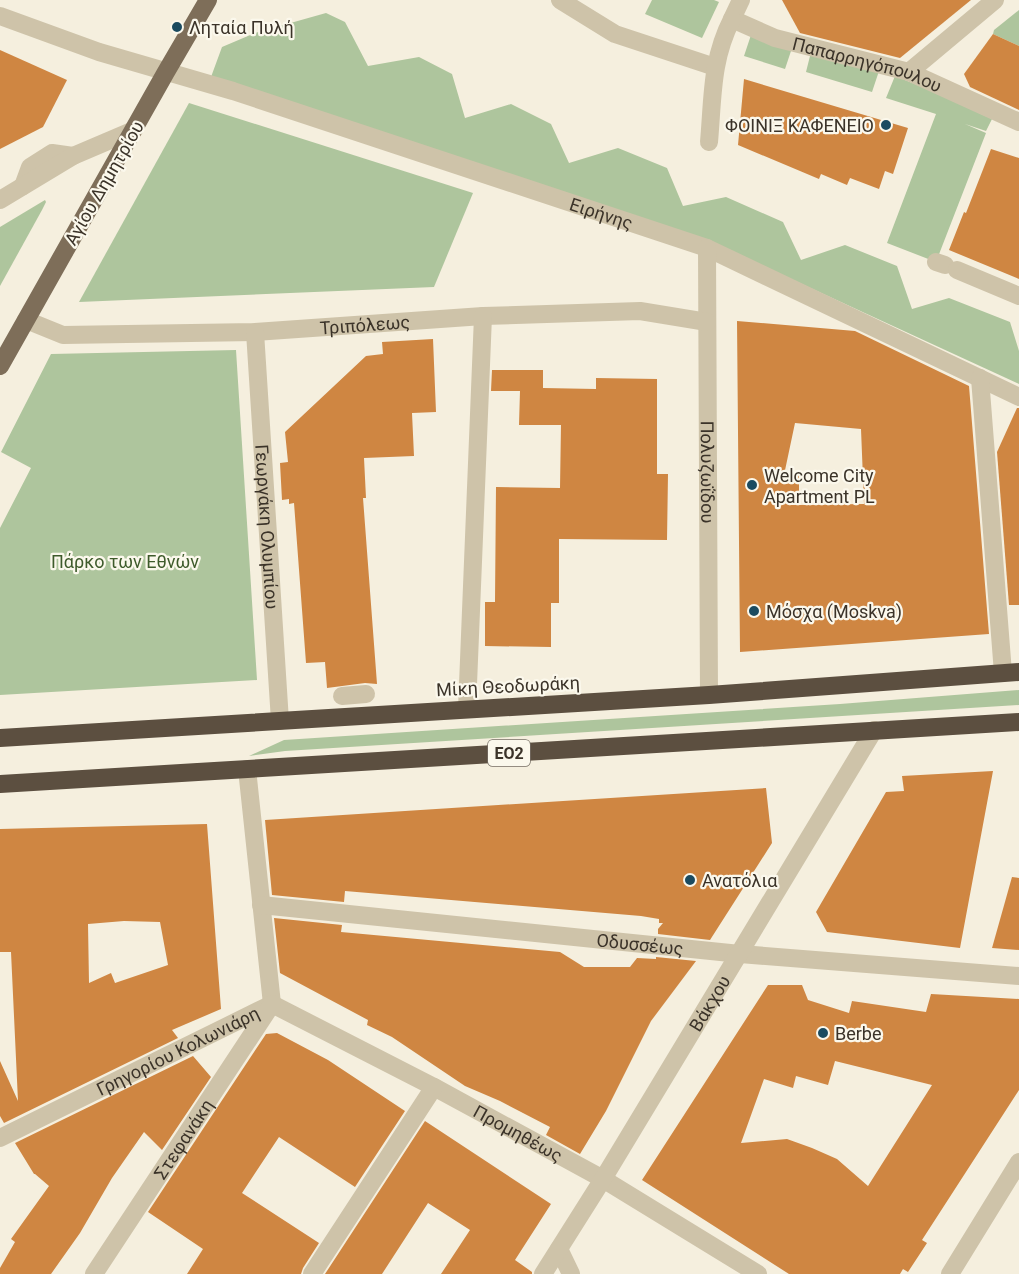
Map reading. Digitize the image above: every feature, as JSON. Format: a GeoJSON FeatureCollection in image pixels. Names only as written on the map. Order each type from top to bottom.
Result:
{"type":"FeatureCollection","features":[{"type":"Feature","properties":{"kind":"highway","name":"Μίκη Θεοδωράκη"},"geometry":{"type":"LineString","coordinates":[[0,738],[709,695],[1011,672]]}},
{"type":"Feature","properties":{"kind":"highway","name":"ΕΟ2"},"geometry":{"type":"LineString","coordinates":[[0,784],[1019,722]]}},
{"type":"Feature","properties":{"kind":"main road","name":"Αγίου Δημητρίου"},"geometry":{"type":"LineString","coordinates":[[0,366],[208,0]]}},
{"type":"Feature","properties":{"kind":"street"},"geometry":{"type":"LineString","coordinates":[[560,0],[615,34],[715,67]]}},
{"type":"Feature","properties":{"kind":"street"},"geometry":{"type":"LineString","coordinates":[[709,142],[715,67],[722,40],[741,0]]}},
{"type":"Feature","properties":{"kind":"street"},"geometry":{"type":"LineString","coordinates":[[909,72],[995,0]]}},
{"type":"Feature","properties":{"kind":"street","name":"Ειρήνης"},"geometry":{"type":"LineString","coordinates":[[0,16],[99,52],[233,91],[707,248],[1019,397]]}},
{"type":"Feature","properties":{"kind":"street","name":"Παπαρρηγόπουλου"},"geometry":{"type":"LineString","coordinates":[[732,19],[775,38],[909,72],[1019,122]]}},
{"type":"Feature","properties":{"kind":"street"},"geometry":{"type":"LineString","coordinates":[[0,200],[73,156],[134,130]]}},
{"type":"Feature","properties":{"kind":"street","name":"Πολυζωΐδου"},"geometry":{"type":"LineString","coordinates":[[707,248],[709,695]]}},
{"type":"Feature","properties":{"kind":"street"},"geometry":{"type":"LineString","coordinates":[[946,266],[1019,296]]}},
{"type":"Feature","properties":{"kind":"street","name":"Τριπόλεως"},"geometry":{"type":"LineString","coordinates":[[26,320],[63,335],[255,332],[483,316],[640,311],[707,322]]}},
{"type":"Feature","properties":{"kind":"street"},"geometry":{"type":"LineString","coordinates":[[467,710],[483,316]]}},
{"type":"Feature","properties":{"kind":"street","name":"Γεωργάκη Ολυμπίου"},"geometry":{"type":"LineString","coordinates":[[255,332],[280,721]]}},
{"type":"Feature","properties":{"kind":"street"},"geometry":{"type":"LineString","coordinates":[[980,378],[1011,672]]}},
{"type":"Feature","properties":{"kind":"street"},"geometry":{"type":"LineString","coordinates":[[342,696],[366,694]]}},
{"type":"Feature","properties":{"kind":"street","name":"Βάκχου"},"geometry":{"type":"LineString","coordinates":[[543,1274],[740,954],[874,730]]}},
{"type":"Feature","properties":{"kind":"street","name":"Γρηγορίου Κολωνιάρη"},"geometry":{"type":"LineString","coordinates":[[0,1138],[272,1004],[247,768]]}},
{"type":"Feature","properties":{"kind":"street","name":"Οδυσσέως"},"geometry":{"type":"LineString","coordinates":[[261,905],[740,954],[1019,976]]}},
{"type":"Feature","properties":{"kind":"street","name":"Προμηθέως"},"geometry":{"type":"LineString","coordinates":[[272,1004],[434,1087],[603,1179],[758,1274]]}},
{"type":"Feature","properties":{"kind":"street","name":"Στεφανάκη"},"geometry":{"type":"LineString","coordinates":[[94,1274],[272,1004]]}},
{"type":"Feature","properties":{"kind":"street"},"geometry":{"type":"LineString","coordinates":[[312,1274],[434,1087]]}},
{"type":"Feature","properties":{"kind":"street"},"geometry":{"type":"LineString","coordinates":[[950,1274],[1019,1162]]}},
{"type":"Feature","properties":{"kind":"street"},"geometry":{"type":"LineString","coordinates":[[559,1249],[571,1274]]}},
{"type":"Feature","properties":{"kind":"green space"},"geometry":{"type":"Polygon","coordinates":[[[652,0],[714,0],[719,2],[702,38],[645,14],[652,0]]]}},
{"type":"Feature","properties":{"kind":"green space"},"geometry":{"type":"Polygon","coordinates":[[[1019,10],[1019,46],[993,34],[994,30],[1019,10]]]}},
{"type":"Feature","properties":{"kind":"green space"},"geometry":{"type":"Polygon","coordinates":[[[326,13],[345,22],[368,66],[419,57],[452,74],[465,118],[511,104],[551,124],[569,163],[618,148],[667,168],[683,206],[726,197],[783,222],[801,260],[845,245],[897,266],[912,309],[949,298],[1010,322],[1019,351],[1019,384],[708,241],[211,77],[222,47],[255,33],[326,13]]]}},
{"type":"Feature","properties":{"kind":"green space"},"geometry":{"type":"Polygon","coordinates":[[[752,32],[793,45],[785,69],[744,56],[752,32]]]}},
{"type":"Feature","properties":{"kind":"green space"},"geometry":{"type":"Polygon","coordinates":[[[811,52],[879,71],[872,92],[806,72],[811,52]]]}},
{"type":"Feature","properties":{"kind":"green space"},"geometry":{"type":"Polygon","coordinates":[[[895,76],[992,119],[986,131],[965,124],[986,133],[936,262],[887,243],[936,114],[886,98],[895,76]]]}},
{"type":"Feature","properties":{"kind":"green space"},"geometry":{"type":"Polygon","coordinates":[[[189,103],[473,193],[434,287],[79,302],[189,103]]]}},
{"type":"Feature","properties":{"kind":"green space"},"geometry":{"type":"Polygon","coordinates":[[[45,200],[42,210],[0,286],[0,227],[45,200]]]}},
{"type":"Feature","properties":{"kind":"green space","name":"Πάρκο των Εθνών"},"geometry":{"type":"Polygon","coordinates":[[[236,350],[257,680],[0,695],[0,528],[31,468],[1,452],[51,354],[236,350]]]}},
{"type":"Feature","properties":{"kind":"green space"},"geometry":{"type":"Polygon","coordinates":[[[1019,690],[1019,705],[285,751],[249,756],[284,740],[840,704],[1019,690]]]}},
{"type":"Feature","properties":{"kind":"building"},"geometry":{"type":"Polygon","coordinates":[[[782,0],[971,0],[900,58],[800,33],[782,0]]]}},
{"type":"Feature","properties":{"kind":"building"},"geometry":{"type":"Polygon","coordinates":[[[993,34],[1019,46],[1019,110],[970,87],[964,74],[993,34]]]}},
{"type":"Feature","properties":{"kind":"building"},"geometry":{"type":"Polygon","coordinates":[[[0,50],[67,80],[43,127],[0,149],[0,50]]]}},
{"type":"Feature","properties":{"kind":"building"},"geometry":{"type":"Polygon","coordinates":[[[744,79],[908,128],[893,174],[885,171],[879,189],[850,178],[847,185],[821,174],[819,179],[738,145],[744,79]]]}},
{"type":"Feature","properties":{"kind":"building"},"geometry":{"type":"Polygon","coordinates":[[[991,149],[1019,158],[1019,279],[949,250],[991,149]]]}},
{"type":"Feature","properties":{"kind":"building"},"geometry":{"type":"Polygon","coordinates":[[[737,321],[855,331],[969,386],[989,634],[740,652],[737,321]],[[795,423],[784,475],[799,475],[799,505],[864,504],[861,429],[795,423]]]}},
{"type":"Feature","properties":{"kind":"building"},"geometry":{"type":"Polygon","coordinates":[[[433,339],[436,412],[412,413],[414,456],[364,458],[366,498],[363,498],[377,684],[365,683],[327,688],[325,662],[306,663],[294,503],[289,504],[289,499],[282,500],[280,463],[288,462],[285,432],[366,356],[383,354],[382,342],[433,339]]]}},
{"type":"Feature","properties":{"kind":"building"},"geometry":{"type":"Polygon","coordinates":[[[492,370],[543,370],[543,388],[596,389],[596,378],[657,379],[657,474],[668,474],[667,540],[559,539],[559,603],[551,603],[551,647],[485,646],[485,602],[495,602],[496,487],[560,488],[561,425],[519,425],[520,391],[491,391],[492,370]]]}},
{"type":"Feature","properties":{"kind":"building"},"geometry":{"type":"Polygon","coordinates":[[[1019,408],[1019,605],[1009,605],[997,452],[1019,408]]]}},
{"type":"Feature","properties":{"kind":"building"},"geometry":{"type":"Polygon","coordinates":[[[993,771],[960,948],[827,932],[816,912],[886,792],[904,791],[902,776],[993,771]]]}},
{"type":"Feature","properties":{"kind":"building"},"geometry":{"type":"Polygon","coordinates":[[[766,788],[772,843],[710,940],[658,934],[658,929],[663,923],[659,923],[659,919],[641,916],[345,891],[344,902],[272,895],[265,820],[766,788]]]}},
{"type":"Feature","properties":{"kind":"building"},"geometry":{"type":"Polygon","coordinates":[[[207,824],[221,1009],[172,1030],[178,1038],[4,1123],[0,1116],[0,1061],[18,1101],[11,952],[0,952],[0,829],[207,824]],[[124,921],[88,924],[89,983],[111,973],[115,983],[168,965],[160,922],[124,921]]]}},
{"type":"Feature","properties":{"kind":"building"},"geometry":{"type":"Polygon","coordinates":[[[1012,877],[1019,878],[1019,950],[992,948],[1012,877]]]}},
{"type":"Feature","properties":{"kind":"building"},"geometry":{"type":"Polygon","coordinates":[[[274,918],[342,925],[341,932],[560,952],[584,967],[630,967],[637,958],[656,959],[656,957],[696,961],[651,1021],[606,1111],[580,1154],[546,1135],[550,1127],[465,1086],[392,1037],[367,1025],[368,1020],[280,973],[274,918]]]}},
{"type":"Feature","properties":{"kind":"building"},"geometry":{"type":"Polygon","coordinates":[[[768,985],[802,985],[808,1000],[849,1013],[852,1001],[926,1012],[931,994],[1019,999],[1019,1090],[922,1240],[927,1243],[908,1272],[903,1269],[900,1274],[789,1274],[642,1180],[768,985]],[[835,1061],[828,1085],[796,1076],[793,1088],[764,1079],[741,1143],[787,1139],[837,1159],[868,1186],[932,1085],[835,1061]]]}},
{"type":"Feature","properties":{"kind":"building"},"geometry":{"type":"Polygon","coordinates":[[[277,1033],[328,1060],[405,1111],[355,1187],[279,1137],[242,1193],[319,1243],[301,1274],[187,1274],[203,1249],[148,1212],[266,1034],[277,1033]]]}},
{"type":"Feature","properties":{"kind":"building"},"geometry":{"type":"Polygon","coordinates":[[[193,1056],[211,1077],[162,1150],[144,1132],[51,1274],[0,1274],[0,1268],[15,1242],[11,1239],[49,1186],[34,1174],[15,1143],[193,1056]]]}},
{"type":"Feature","properties":{"kind":"building"},"geometry":{"type":"Polygon","coordinates":[[[425,1121],[551,1204],[515,1260],[532,1274],[441,1274],[470,1230],[428,1203],[382,1274],[325,1274],[425,1121]]]}},
{"type":"Feature","properties":{"kind":"place","name":"Ληταία Πυλή"},"geometry":{"type":"Point","coordinates":[177,27]}},
{"type":"Feature","properties":{"kind":"place","name":"ΦΟΙΝΙΞ ΚΑΦΕΝΕΙΟ"},"geometry":{"type":"Point","coordinates":[886,125]}},
{"type":"Feature","properties":{"kind":"place","name":"Welcome City Apartment PL"},"geometry":{"type":"Point","coordinates":[752,485]}},
{"type":"Feature","properties":{"kind":"place","name":"Μόσχα (Moskva)"},"geometry":{"type":"Point","coordinates":[754,611]}},
{"type":"Feature","properties":{"kind":"place","name":"Ανατόλια"},"geometry":{"type":"Point","coordinates":[690,880]}},
{"type":"Feature","properties":{"kind":"place","name":"Berbe"},"geometry":{"type":"Point","coordinates":[823,1033]}}]}
